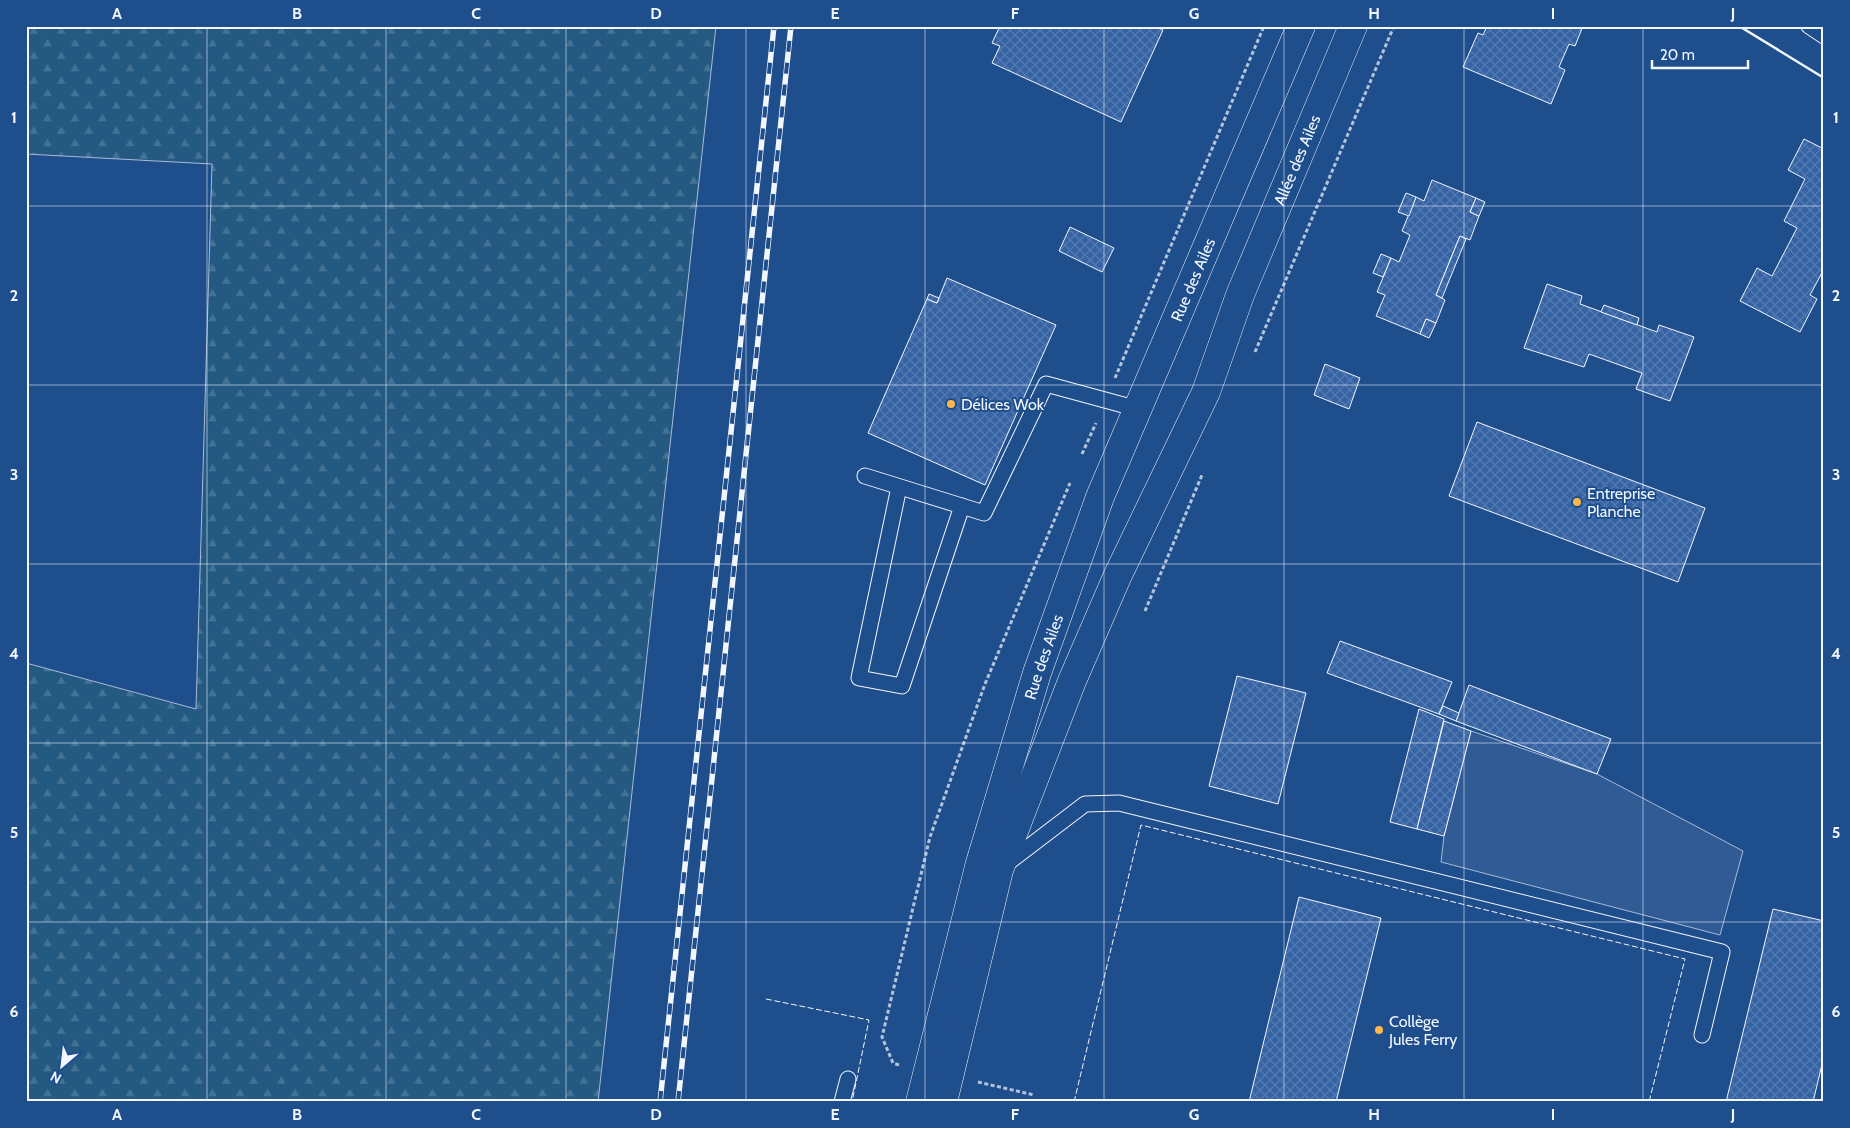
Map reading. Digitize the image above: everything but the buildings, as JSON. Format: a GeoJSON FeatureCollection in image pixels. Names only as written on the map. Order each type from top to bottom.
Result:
{"type":"FeatureCollection","features":[{"type":"Feature","properties":{"kind":"main road","name":"Rue des Ailes"},"geometry":{"type":"LineString","coordinates":[[920,1102],[980,863],[1034,683],[1100,497],[1301,26]]}},
{"type":"Feature","properties":{"kind":"main road","name":"Allée des Ailes"},"geometry":{"type":"LineString","coordinates":[[1240,294],[1353,26]]}},
{"type":"Feature","properties":{"kind":"main road","name":"Rue des Ailes"},"geometry":{"type":"LineString","coordinates":[[943,1102],[999,870],[1072,681],[1117,577],[1206,392],[1240,294]]}},
{"type":"Feature","properties":{"kind":"lane"},"geometry":{"type":"LineString","coordinates":[[1808,26],[1824,36]]}},
{"type":"Feature","properties":{"kind":"lane"},"geometry":{"type":"LineString","coordinates":[[866,476],[984,513],[1046,384],[1138,409]]}},
{"type":"Feature","properties":{"kind":"lane"},"geometry":{"type":"LineString","coordinates":[[899,487],[859,678],[902,686],[962,506]]}},
{"type":"Feature","properties":{"kind":"lane"},"geometry":{"type":"LineString","coordinates":[[999,870],[1085,804],[1118,803],[1722,952],[1702,1035]]}},
{"type":"Feature","properties":{"kind":"lane"},"geometry":{"type":"LineString","coordinates":[[842,1102],[848,1079]]}},
{"type":"Feature","properties":{"kind":"path"},"geometry":{"type":"LineString","coordinates":[[1252,360],[1394,26]]}},
{"type":"Feature","properties":{"kind":"path"},"geometry":{"type":"LineString","coordinates":[[1145,611],[1206,468]]}},
{"type":"Feature","properties":{"kind":"green space"},"geometry":{"type":"Polygon","coordinates":[[[26,26],[716,26],[598,1102],[26,1102],[26,663],[196,709],[212,164],[26,154],[26,26]]]}},
{"type":"Feature","properties":{"kind":"shaded area"},"geometry":{"type":"Polygon","coordinates":[[[1471,731],[1597,774],[1743,851],[1720,935],[1441,862],[1444,836],[1471,731]]]}},
{"type":"Feature","properties":{"kind":"railway"},"geometry":{"type":"LineString","coordinates":[[660,1102],[774,26]]}},
{"type":"Feature","properties":{"kind":"railway"},"geometry":{"type":"LineString","coordinates":[[678,1102],[791,26]]}},
{"type":"Feature","properties":{"kind":"fence"},"geometry":{"type":"LineString","coordinates":[[1074,1102],[1141,825],[1685,959],[1649,1102]]}},
{"type":"Feature","properties":{"kind":"fence"},"geometry":{"type":"LineString","coordinates":[[766,999],[869,1020],[852,1102]]}},
{"type":"Feature","properties":{"kind":"wall"},"geometry":{"type":"LineString","coordinates":[[1739,26],[1824,78]]}},
{"type":"Feature","properties":{"kind":"place","name":"Délices Wok"},"geometry":{"type":"Point","coordinates":[951,404]}},
{"type":"Feature","properties":{"kind":"place","name":"Entreprise Planche"},"geometry":{"type":"Point","coordinates":[1577,502]}},
{"type":"Feature","properties":{"kind":"place","name":"Collège Jules Ferry"},"geometry":{"type":"Point","coordinates":[1379,1030]}}]}
